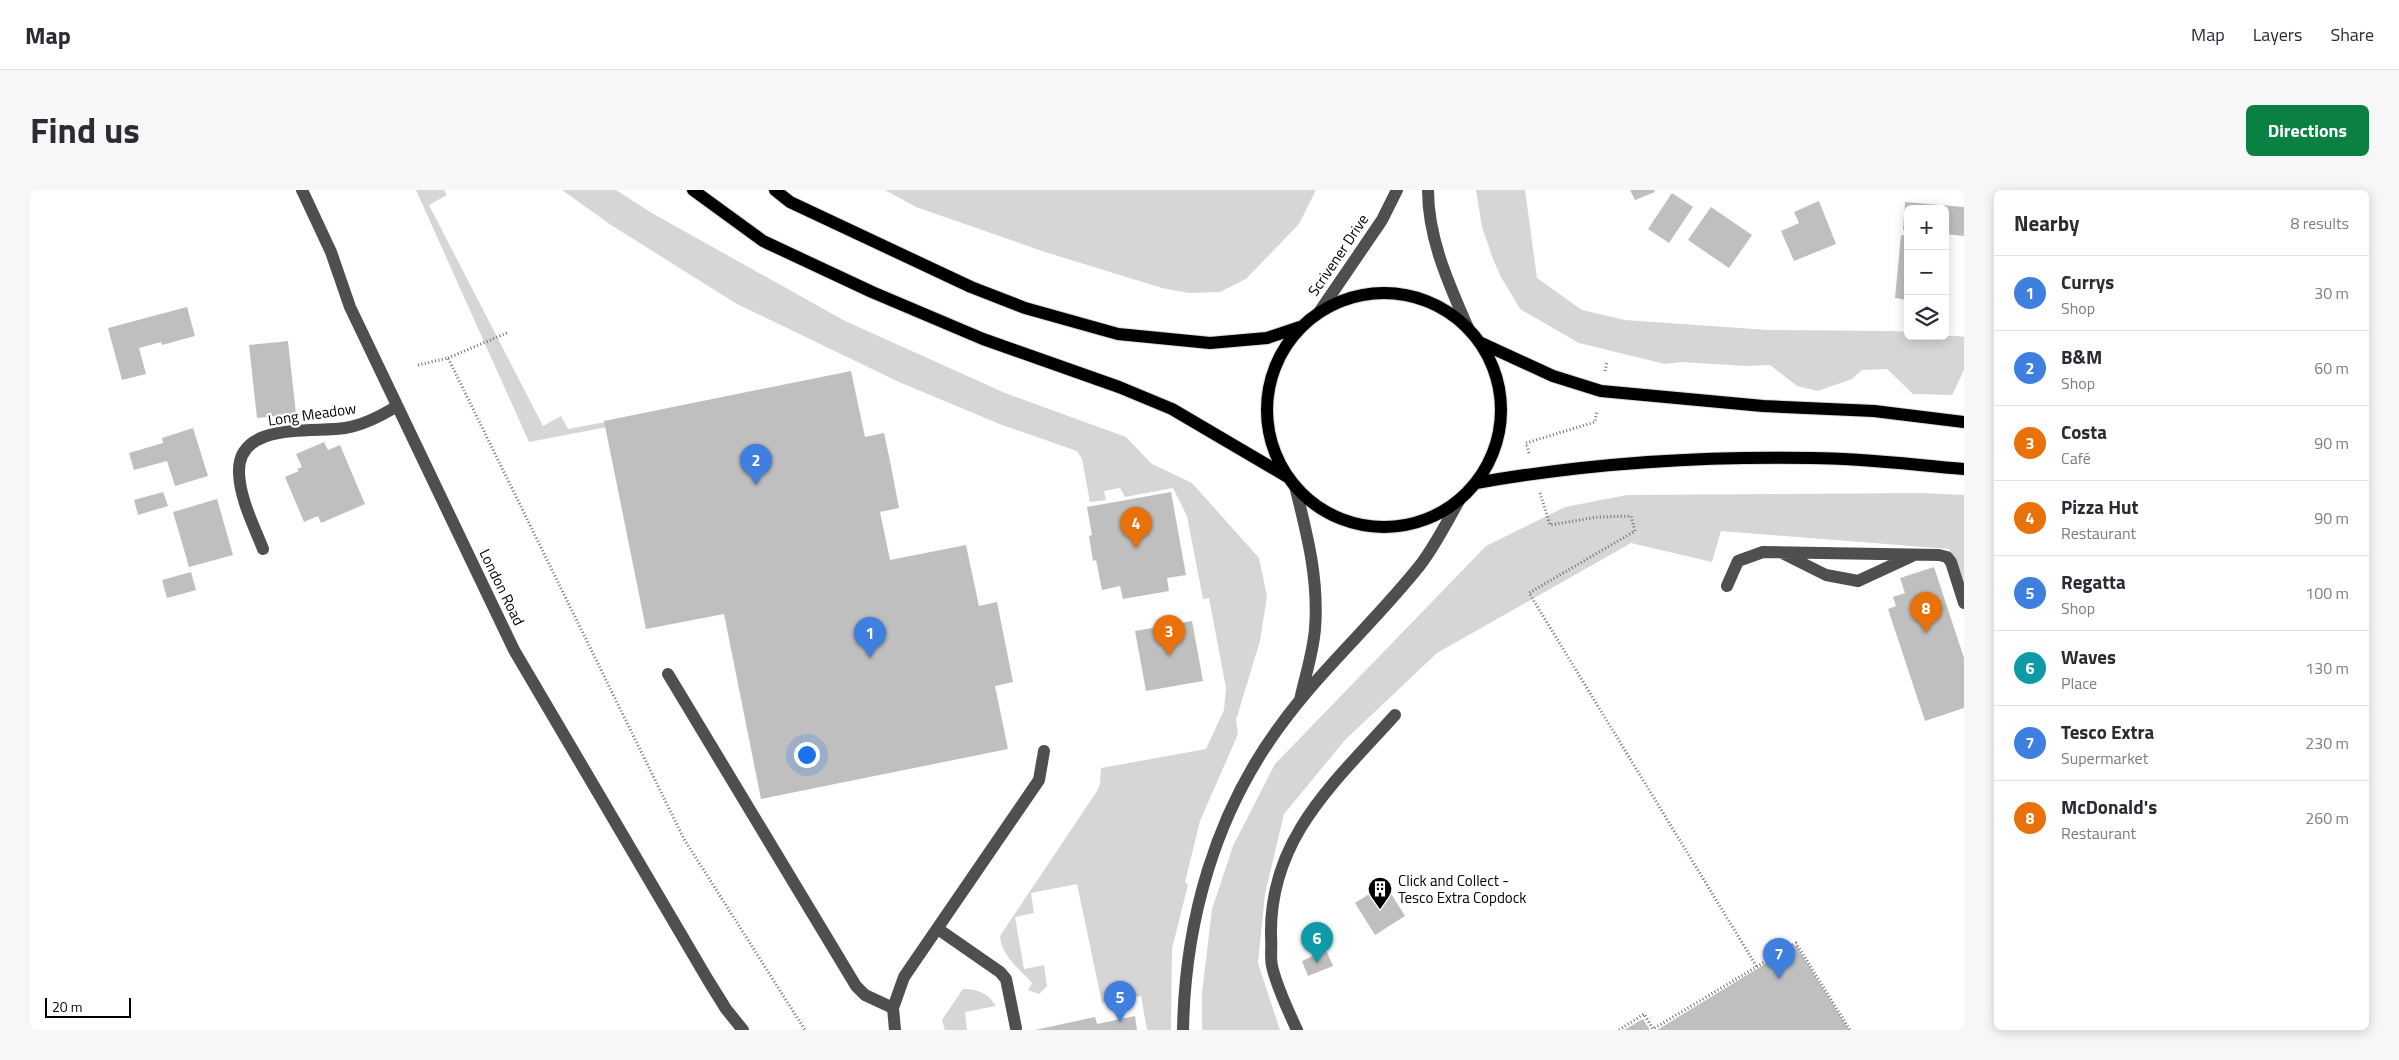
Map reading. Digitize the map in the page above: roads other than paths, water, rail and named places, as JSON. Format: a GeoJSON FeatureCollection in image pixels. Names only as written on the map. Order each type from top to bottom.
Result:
{"type":"FeatureCollection","features":[{"type":"Feature","properties":{"kind":"main road"},"geometry":{"type":"LineString","coordinates":[[693,190],[763,241],[872,292],[983,339],[1110,384],[1172,409],[1290,481],[1317,507],[1342,520],[1368,526],[1396,527],[1422,521],[1460,499],[1476,483],[1491,458],[1500,427],[1500,392],[1491,363],[1480,342],[1452,314],[1429,301],[1386,292],[1355,296],[1320,311],[1300,327],[1282,351],[1270,381],[1266,414],[1273,451],[1290,481]]}},
{"type":"Feature","properties":{"kind":"main road"},"geometry":{"type":"LineString","coordinates":[[775,190],[790,202],[971,287],[1025,308],[1110,332],[1210,344],[1267,338],[1300,327]]}},
{"type":"Feature","properties":{"kind":"main road"},"geometry":{"type":"LineString","coordinates":[[1480,342],[1553,376],[1601,391],[1745,405],[1874,412],[1964,422]]}},
{"type":"Feature","properties":{"kind":"main road"},"geometry":{"type":"LineString","coordinates":[[1476,483],[1535,472],[1636,461],[1814,458],[1964,469]]}},
{"type":"Feature","properties":{"kind":"street","name":"London Road"},"geometry":{"type":"LineString","coordinates":[[302,190],[331,252],[350,307],[514,650],[708,980],[726,1009],[743,1030]]}},
{"type":"Feature","properties":{"kind":"street","name":"Scrivener Drive"},"geometry":{"type":"LineString","coordinates":[[1320,311],[1382,220],[1397,190]]}},
{"type":"Feature","properties":{"kind":"street"},"geometry":{"type":"LineString","coordinates":[[1428,190],[1434,240],[1449,284],[1468,328]]}},
{"type":"Feature","properties":{"kind":"street","name":"Long Meadow"},"geometry":{"type":"LineString","coordinates":[[263,550],[240,483],[240,462],[247,447],[260,439],[289,431],[345,428],[360,425],[397,406]]}},
{"type":"Feature","properties":{"kind":"street"},"geometry":{"type":"LineString","coordinates":[[1290,481],[1311,546],[1315,589],[1314,630],[1300,700]]}},
{"type":"Feature","properties":{"kind":"street"},"geometry":{"type":"LineString","coordinates":[[1183,1030],[1184,989],[1193,925],[1207,869],[1239,793],[1259,758],[1300,700],[1422,563],[1460,499]]}},
{"type":"Feature","properties":{"kind":"street"},"geometry":{"type":"LineString","coordinates":[[1727,586],[1738,561],[1763,552],[1917,554],[1947,557],[1951,562],[1964,604]]}},
{"type":"Feature","properties":{"kind":"street"},"geometry":{"type":"LineString","coordinates":[[1779,552],[1826,575],[1858,581],[1917,554]]}},
{"type":"Feature","properties":{"kind":"street"},"geometry":{"type":"LineString","coordinates":[[668,674],[856,986],[865,995],[892,1008]]}},
{"type":"Feature","properties":{"kind":"street"},"geometry":{"type":"LineString","coordinates":[[1297,1030],[1272,966],[1271,913],[1279,874],[1297,832],[1313,807],[1395,715]]}},
{"type":"Feature","properties":{"kind":"street"},"geometry":{"type":"LineString","coordinates":[[895,1030],[892,1008],[904,977],[1039,780],[1044,751]]}},
{"type":"Feature","properties":{"kind":"street"},"geometry":{"type":"LineString","coordinates":[[938,929],[1000,972],[1006,979],[1016,1028]]}},
{"type":"Feature","properties":{"kind":"place","name":"B&M"},"geometry":{"type":"Point","coordinates":[756,485]}},
{"type":"Feature","properties":{"kind":"place","name":"Pizza Hut"},"geometry":{"type":"Point","coordinates":[1136,548]}},
{"type":"Feature","properties":{"kind":"place","name":"McDonald's"},"geometry":{"type":"Point","coordinates":[1926,633]}},
{"type":"Feature","properties":{"kind":"place","name":"Costa"},"geometry":{"type":"Point","coordinates":[1169,656]}},
{"type":"Feature","properties":{"kind":"place","name":"Currys"},"geometry":{"type":"Point","coordinates":[870,658]}},
{"type":"Feature","properties":{"kind":"place","name":"Click and Collect - Tesco Extra Copdock"},"geometry":{"type":"Point","coordinates":[1380,910]}},
{"type":"Feature","properties":{"kind":"place","name":"Waves"},"geometry":{"type":"Point","coordinates":[1317,963]}},
{"type":"Feature","properties":{"kind":"place","name":"Tesco Extra"},"geometry":{"type":"Point","coordinates":[1779,979]}},
{"type":"Feature","properties":{"kind":"place","name":"Regatta"},"geometry":{"type":"Point","coordinates":[1120,1022]}}]}
